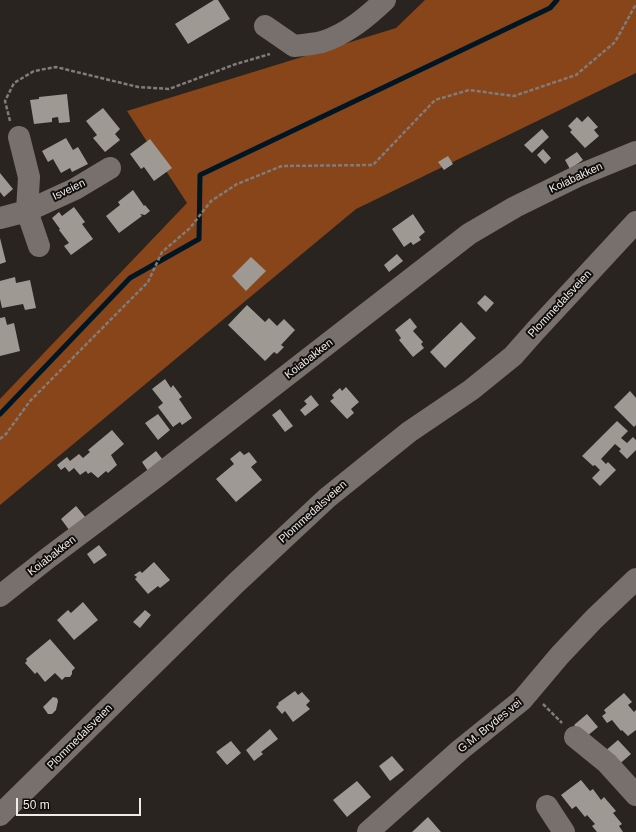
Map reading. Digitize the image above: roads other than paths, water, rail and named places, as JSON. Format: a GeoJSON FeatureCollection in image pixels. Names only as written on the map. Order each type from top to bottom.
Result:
{"type":"FeatureCollection","features":[{"type":"Feature","properties":{"kind":"street"},"geometry":{"type":"LineString","coordinates":[[265,26],[294,46],[322,42],[346,32],[373,12],[385,0]]}},
{"type":"Feature","properties":{"kind":"street"},"geometry":{"type":"LineString","coordinates":[[19,137],[30,177],[27,211],[39,246]]}},
{"type":"Feature","properties":{"kind":"street","name":"Koiabakken"},"geometry":{"type":"LineString","coordinates":[[0,596],[469,234],[515,207],[580,175],[636,152]]}},
{"type":"Feature","properties":{"kind":"street","name":"Isveien"},"geometry":{"type":"LineString","coordinates":[[0,218],[27,211],[75,189],[110,168]]}},
{"type":"Feature","properties":{"kind":"street","name":"Plommedalsveien"},"geometry":{"type":"LineString","coordinates":[[0,815],[235,584],[326,498],[409,432],[471,390],[513,356],[636,222]]}},
{"type":"Feature","properties":{"kind":"street","name":"G.M. Brydes vei"},"geometry":{"type":"LineString","coordinates":[[368,832],[460,750],[522,700],[560,655],[594,619],[636,579]]}},
{"type":"Feature","properties":{"kind":"street"},"geometry":{"type":"LineString","coordinates":[[575,737],[607,764],[636,795]]}},
{"type":"Feature","properties":{"kind":"street"},"geometry":{"type":"LineString","coordinates":[[547,806],[564,832]]}},
{"type":"Feature","properties":{"kind":"waterway"},"geometry":{"type":"LineString","coordinates":[[0,414],[130,278],[199,239],[200,175],[550,8],[557,0]]}}]}
